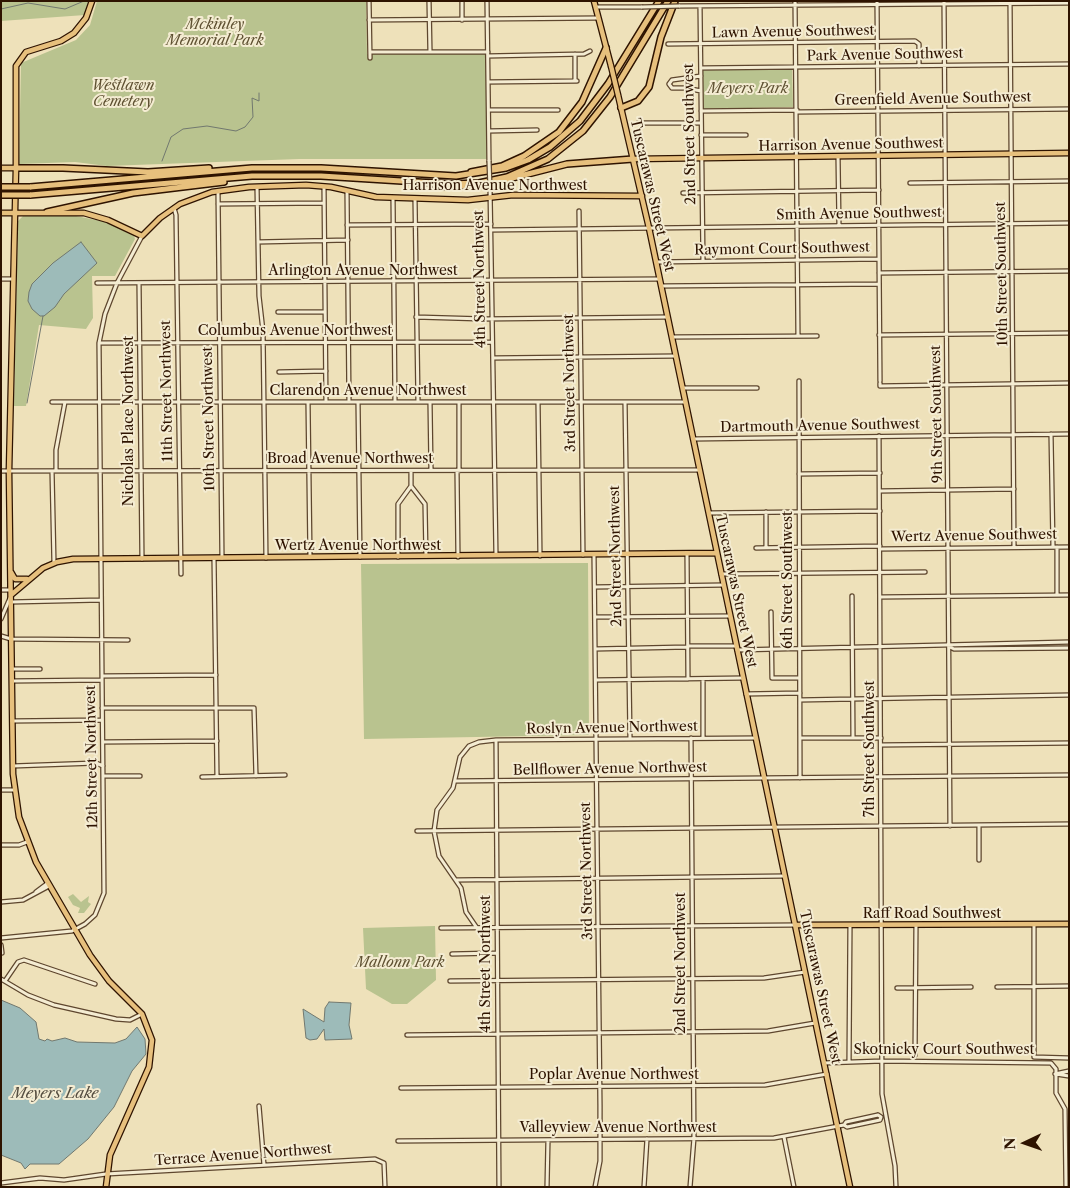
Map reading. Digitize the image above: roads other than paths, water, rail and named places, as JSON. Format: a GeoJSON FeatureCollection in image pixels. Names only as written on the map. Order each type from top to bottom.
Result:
{"type":"FeatureCollection","features":[{"type":"Feature","properties":{"kind":"highway"},"geometry":{"type":"LineString","coordinates":[[638,36],[655,1]]}},
{"type":"Feature","properties":{"kind":"highway"},"geometry":{"type":"LineString","coordinates":[[1,187],[224,170],[304,167],[456,176],[506,168],[537,155],[560,140],[591,108],[659,1]]}},
{"type":"Feature","properties":{"kind":"highway"},"geometry":{"type":"LineString","coordinates":[[1,196],[30,196],[252,176],[312,176],[460,184],[498,179],[532,167],[562,150],[583,131],[602,109],[668,1]]}},
{"type":"Feature","properties":{"kind":"highway"},"geometry":{"type":"LineString","coordinates":[[621,108],[638,102],[649,87],[661,37],[677,4]]}},
{"type":"Feature","properties":{"kind":"highway"},"geometry":{"type":"LineString","coordinates":[[456,176],[509,163],[532,152],[554,137],[570,121],[582,102],[606,48]]}},
{"type":"Feature","properties":{"kind":"highway"},"geometry":{"type":"LineString","coordinates":[[426,183],[437,187],[477,186],[567,164],[633,159]]}},
{"type":"Feature","properties":{"kind":"highway"},"geometry":{"type":"LineString","coordinates":[[16,168],[148,172],[208,168],[224,170]]}},
{"type":"Feature","properties":{"kind":"highway"},"geometry":{"type":"LineString","coordinates":[[47,212],[133,193],[252,176]]}},
{"type":"Feature","properties":{"kind":"main road","name":"Tuscarawas Street West"},"geometry":{"type":"LineString","coordinates":[[594,1],[649,228],[850,1187]]}},
{"type":"Feature","properties":{"kind":"main road"},"geometry":{"type":"LineString","coordinates":[[92,2],[86,18],[74,33],[61,41],[28,51],[18,61],[15,70],[16,168],[9,471],[13,766],[14,790],[19,817],[27,842],[49,885],[105,977],[142,1014],[151,1036],[151,1062],[113,1148],[106,1174],[106,1187]]}},
{"type":"Feature","properties":{"kind":"main road","name":"Harrison Avenue Southwest"},"geometry":{"type":"LineString","coordinates":[[633,159],[1069,153]]}},
{"type":"Feature","properties":{"kind":"main road"},"geometry":{"type":"LineString","coordinates":[[1,168],[16,168]]}},
{"type":"Feature","properties":{"kind":"main road","name":"Harrison Avenue Northwest"},"geometry":{"type":"LineString","coordinates":[[142,236],[174,208],[197,197],[218,191],[257,186],[324,186],[370,197],[415,199],[476,200],[513,195],[642,196]]}},
{"type":"Feature","properties":{"kind":"main road"},"geometry":{"type":"LineString","coordinates":[[1,213],[47,212],[92,214],[142,236]]}},
{"type":"Feature","properties":{"kind":"main road","name":"Wertz Avenue Northwest"},"geometry":{"type":"LineString","coordinates":[[11,593],[28,579],[54,563],[68,559],[716,553]]}},
{"type":"Feature","properties":{"kind":"main road"},"geometry":{"type":"LineString","coordinates":[[11,571],[15,579],[28,579]]}},
{"type":"Feature","properties":{"kind":"main road","name":"Raff Road Southwest"},"geometry":{"type":"LineString","coordinates":[[795,925],[1069,924]]}},
{"type":"Feature","properties":{"kind":"street"},"geometry":{"type":"LineString","coordinates":[[369,1],[370,58]]}},
{"type":"Feature","properties":{"kind":"street"},"geometry":{"type":"LineString","coordinates":[[429,1],[430,52]]}},
{"type":"Feature","properties":{"kind":"street"},"geometry":{"type":"LineString","coordinates":[[462,1],[462,20]]}},
{"type":"Feature","properties":{"kind":"street","name":"4th Street Northwest"},"geometry":{"type":"LineString","coordinates":[[487,1],[496,556]]}},
{"type":"Feature","properties":{"kind":"street","name":"9th Street Southwest"},"geometry":{"type":"LineString","coordinates":[[944,2],[950,596],[950,826]]}},
{"type":"Feature","properties":{"kind":"street","name":"10th Street Southwest"},"geometry":{"type":"LineString","coordinates":[[1010,2],[1014,333],[1014,547]]}},
{"type":"Feature","properties":{"kind":"street"},"geometry":{"type":"LineString","coordinates":[[596,7],[642,7],[677,4],[700,6],[796,3],[1069,3]]}},
{"type":"Feature","properties":{"kind":"street"},"geometry":{"type":"LineString","coordinates":[[796,3],[798,336]]}},
{"type":"Feature","properties":{"kind":"street"},"geometry":{"type":"LineString","coordinates":[[877,3],[880,383],[948,385],[1069,384]]}},
{"type":"Feature","properties":{"kind":"street","name":"2nd Street Southwest"},"geometry":{"type":"LineString","coordinates":[[700,6],[703,261]]}},
{"type":"Feature","properties":{"kind":"street"},"geometry":{"type":"LineString","coordinates":[[369,20],[598,18]]}},
{"type":"Feature","properties":{"kind":"street","name":"Lawn Avenue Southwest"},"geometry":{"type":"LineString","coordinates":[[668,44],[918,42],[919,66]]}},
{"type":"Feature","properties":{"kind":"street"},"geometry":{"type":"LineString","coordinates":[[370,52],[575,54],[590,51]]}},
{"type":"Feature","properties":{"kind":"street"},"geometry":{"type":"LineString","coordinates":[[488,82],[576,81],[575,54]]}},
{"type":"Feature","properties":{"kind":"street","name":"Park Avenue Southwest"},"geometry":{"type":"LineString","coordinates":[[701,68],[1069,64]]}},
{"type":"Feature","properties":{"kind":"street"},"geometry":{"type":"LineString","coordinates":[[701,76],[672,80],[669,84],[672,88],[701,91]]}},
{"type":"Feature","properties":{"kind":"street","name":"Greenfield Avenue Southwest"},"geometry":{"type":"LineString","coordinates":[[701,111],[1069,109]]}},
{"type":"Feature","properties":{"kind":"street"},"geometry":{"type":"LineString","coordinates":[[489,110],[558,110]]}},
{"type":"Feature","properties":{"kind":"street"},"geometry":{"type":"LineString","coordinates":[[638,124],[701,123]]}},
{"type":"Feature","properties":{"kind":"street"},"geometry":{"type":"LineString","coordinates":[[489,131],[537,130]]}},
{"type":"Feature","properties":{"kind":"street"},"geometry":{"type":"LineString","coordinates":[[701,134],[746,135]]}},
{"type":"Feature","properties":{"kind":"street"},"geometry":{"type":"LineString","coordinates":[[838,156],[839,226]]}},
{"type":"Feature","properties":{"kind":"street"},"geometry":{"type":"LineString","coordinates":[[910,183],[1069,181]]}},
{"type":"Feature","properties":{"kind":"street"},"geometry":{"type":"LineString","coordinates":[[257,186],[258,283],[264,342],[266,558]]}},
{"type":"Feature","properties":{"kind":"street"},"geometry":{"type":"LineString","coordinates":[[324,186],[326,402]]}},
{"type":"Feature","properties":{"kind":"street"},"geometry":{"type":"LineString","coordinates":[[683,193],[879,190]]}},
{"type":"Feature","properties":{"kind":"street","name":"10th Street Northwest"},"geometry":{"type":"LineString","coordinates":[[218,191],[222,558]]}},
{"type":"Feature","properties":{"kind":"street"},"geometry":{"type":"LineString","coordinates":[[347,192],[350,402]]}},
{"type":"Feature","properties":{"kind":"street"},"geometry":{"type":"LineString","coordinates":[[393,198],[395,402]]}},
{"type":"Feature","properties":{"kind":"street"},"geometry":{"type":"LineString","coordinates":[[415,199],[418,402]]}},
{"type":"Feature","properties":{"kind":"street"},"geometry":{"type":"LineString","coordinates":[[218,204],[324,203]]}},
{"type":"Feature","properties":{"kind":"street","name":"11th Street Northwest"},"geometry":{"type":"LineString","coordinates":[[174,208],[176,215],[181,574]]}},
{"type":"Feature","properties":{"kind":"street","name":"3rd Street Northwest"},"geometry":{"type":"LineString","coordinates":[[579,211],[583,555]]}},
{"type":"Feature","properties":{"kind":"street","name":"Smith Avenue Southwest"},"geometry":{"type":"LineString","coordinates":[[491,230],[1069,223]]}},
{"type":"Feature","properties":{"kind":"street"},"geometry":{"type":"LineString","coordinates":[[347,225],[491,224]]}},
{"type":"Feature","properties":{"kind":"street","name":"12th Street Northwest"},"geometry":{"type":"LineString","coordinates":[[76,929],[95,915],[104,893],[98,343],[105,314],[117,283],[142,236]]}},
{"type":"Feature","properties":{"kind":"street"},"geometry":{"type":"LineString","coordinates":[[258,242],[348,240]]}},
{"type":"Feature","properties":{"kind":"street","name":"Raymont Court Southwest"},"geometry":{"type":"LineString","coordinates":[[656,262],[879,259]]}},
{"type":"Feature","properties":{"kind":"street"},"geometry":{"type":"LineString","coordinates":[[879,273],[1069,271]]}},
{"type":"Feature","properties":{"kind":"street"},"geometry":{"type":"LineString","coordinates":[[1,279],[13,279]]}},
{"type":"Feature","properties":{"kind":"street","name":"Arlington Avenue Northwest"},"geometry":{"type":"LineString","coordinates":[[97,283],[659,279]]}},
{"type":"Feature","properties":{"kind":"street","name":"Nicholas Place Northwest"},"geometry":{"type":"LineString","coordinates":[[139,283],[142,558]]}},
{"type":"Feature","properties":{"kind":"street"},"geometry":{"type":"LineString","coordinates":[[661,286],[879,284]]}},
{"type":"Feature","properties":{"kind":"street"},"geometry":{"type":"LineString","coordinates":[[278,312],[325,312]]}},
{"type":"Feature","properties":{"kind":"street"},"geometry":{"type":"LineString","coordinates":[[416,317],[492,319],[668,317]]}},
{"type":"Feature","properties":{"kind":"street"},"geometry":{"type":"LineString","coordinates":[[879,335],[1069,333]]}},
{"type":"Feature","properties":{"kind":"street"},"geometry":{"type":"LineString","coordinates":[[672,337],[817,336]]}},
{"type":"Feature","properties":{"kind":"street","name":"Columbus Avenue Northwest"},"geometry":{"type":"LineString","coordinates":[[98,343],[492,342]]}},
{"type":"Feature","properties":{"kind":"street"},"geometry":{"type":"LineString","coordinates":[[493,358],[676,356]]}},
{"type":"Feature","properties":{"kind":"street"},"geometry":{"type":"LineString","coordinates":[[279,372],[326,371]]}},
{"type":"Feature","properties":{"kind":"street","name":"6th Street Southwest"},"geometry":{"type":"LineString","coordinates":[[799,379],[800,778]]}},
{"type":"Feature","properties":{"kind":"street"},"geometry":{"type":"LineString","coordinates":[[682,388],[757,388]]}},
{"type":"Feature","properties":{"kind":"street","name":"Clarendon Avenue Northwest"},"geometry":{"type":"LineString","coordinates":[[52,402],[685,402]]}},
{"type":"Feature","properties":{"kind":"street"},"geometry":{"type":"LineString","coordinates":[[54,563],[54,471],[65,402]]}},
{"type":"Feature","properties":{"kind":"street"},"geometry":{"type":"LineString","coordinates":[[308,402],[310,557]]}},
{"type":"Feature","properties":{"kind":"street"},"geometry":{"type":"LineString","coordinates":[[358,402],[360,557]]}},
{"type":"Feature","properties":{"kind":"street"},"geometry":{"type":"LineString","coordinates":[[430,402],[431,470]]}},
{"type":"Feature","properties":{"kind":"street"},"geometry":{"type":"LineString","coordinates":[[458,556],[459,402]]}},
{"type":"Feature","properties":{"kind":"street"},"geometry":{"type":"LineString","coordinates":[[538,402],[540,556]]}},
{"type":"Feature","properties":{"kind":"street","name":"2nd Street Northwest"},"geometry":{"type":"LineString","coordinates":[[625,402],[630,739]]}},
{"type":"Feature","properties":{"kind":"street"},"geometry":{"type":"LineString","coordinates":[[1051,434],[1052,547]]}},
{"type":"Feature","properties":{"kind":"street","name":"Dartmouth Avenue Southwest"},"geometry":{"type":"LineString","coordinates":[[692,438],[1069,434]]}},
{"type":"Feature","properties":{"kind":"street","name":"7th Street Southwest"},"geometry":{"type":"LineString","coordinates":[[879,436],[882,1094],[883,1117],[895,1164],[896,1187]]}},
{"type":"Feature","properties":{"kind":"street"},"geometry":{"type":"LineString","coordinates":[[398,557],[398,504],[411,486],[411,470]]}},
{"type":"Feature","properties":{"kind":"street","name":"Broad Avenue Northwest"},"geometry":{"type":"LineString","coordinates":[[1,471],[699,470]]}},
{"type":"Feature","properties":{"kind":"street"},"geometry":{"type":"LineString","coordinates":[[799,474],[880,473]]}},
{"type":"Feature","properties":{"kind":"street"},"geometry":{"type":"LineString","coordinates":[[411,486],[425,504],[426,556]]}},
{"type":"Feature","properties":{"kind":"street"},"geometry":{"type":"LineString","coordinates":[[880,491],[1014,490]]}},
{"type":"Feature","properties":{"kind":"street"},"geometry":{"type":"LineString","coordinates":[[708,513],[880,511]]}},
{"type":"Feature","properties":{"kind":"street"},"geometry":{"type":"LineString","coordinates":[[766,512],[766,548]]}},
{"type":"Feature","properties":{"kind":"street"},"geometry":{"type":"LineString","coordinates":[[1057,547],[1057,595]]}},
{"type":"Feature","properties":{"kind":"street","name":"Wertz Avenue Southwest"},"geometry":{"type":"LineString","coordinates":[[756,548],[1069,547]]}},
{"type":"Feature","properties":{"kind":"street"},"geometry":{"type":"LineString","coordinates":[[687,554],[688,679]]}},
{"type":"Feature","properties":{"kind":"street","name":"3rd Street Northwest"},"geometry":{"type":"LineString","coordinates":[[594,555],[600,1033],[600,1161],[595,1187]]}},
{"type":"Feature","properties":{"kind":"street"},"geometry":{"type":"LineString","coordinates":[[214,558],[217,776]]}},
{"type":"Feature","properties":{"kind":"street"},"geometry":{"type":"LineString","coordinates":[[721,574],[925,572]]}},
{"type":"Feature","properties":{"kind":"street"},"geometry":{"type":"LineString","coordinates":[[595,587],[723,585]]}},
{"type":"Feature","properties":{"kind":"street"},"geometry":{"type":"LineString","coordinates":[[1,590],[11,593],[1,619]]}},
{"type":"Feature","properties":{"kind":"street"},"geometry":{"type":"LineString","coordinates":[[880,597],[1069,595]]}},
{"type":"Feature","properties":{"kind":"street"},"geometry":{"type":"LineString","coordinates":[[852,596],[852,738]]}},
{"type":"Feature","properties":{"kind":"street"},"geometry":{"type":"LineString","coordinates":[[11,602],[101,600]]}},
{"type":"Feature","properties":{"kind":"street"},"geometry":{"type":"LineString","coordinates":[[771,612],[772,678],[800,678]]}},
{"type":"Feature","properties":{"kind":"street"},"geometry":{"type":"LineString","coordinates":[[595,617],[730,616]]}},
{"type":"Feature","properties":{"kind":"street"},"geometry":{"type":"LineString","coordinates":[[1,636],[11,639],[128,640]]}},
{"type":"Feature","properties":{"kind":"street"},"geometry":{"type":"LineString","coordinates":[[595,649],[688,647],[772,649],[881,648],[950,646],[954,643],[1069,642]]}},
{"type":"Feature","properties":{"kind":"street"},"geometry":{"type":"LineString","coordinates":[[950,646],[954,649],[1069,648]]}},
{"type":"Feature","properties":{"kind":"street"},"geometry":{"type":"LineString","coordinates":[[12,669],[40,669]]}},
{"type":"Feature","properties":{"kind":"street"},"geometry":{"type":"LineString","coordinates":[[12,681],[216,675]]}},
{"type":"Feature","properties":{"kind":"street"},"geometry":{"type":"LineString","coordinates":[[596,680],[743,678]]}},
{"type":"Feature","properties":{"kind":"street"},"geometry":{"type":"LineString","coordinates":[[703,679],[703,738]]}},
{"type":"Feature","properties":{"kind":"street"},"geometry":{"type":"LineString","coordinates":[[746,694],[800,693]]}},
{"type":"Feature","properties":{"kind":"street"},"geometry":{"type":"LineString","coordinates":[[800,700],[1069,695]]}},
{"type":"Feature","properties":{"kind":"street"},"geometry":{"type":"LineString","coordinates":[[102,708],[254,708],[256,776]]}},
{"type":"Feature","properties":{"kind":"street"},"geometry":{"type":"LineString","coordinates":[[12,722],[102,720]]}},
{"type":"Feature","properties":{"kind":"street","name":"2nd Street Northwest"},"geometry":{"type":"LineString","coordinates":[[690,1187],[694,1138],[691,738]]}},
{"type":"Feature","properties":{"kind":"street","name":"Roslyn Avenue Northwest"},"geometry":{"type":"LineString","coordinates":[[456,781],[460,757],[469,746],[479,742],[496,740],[755,738]]}},
{"type":"Feature","properties":{"kind":"street"},"geometry":{"type":"LineString","coordinates":[[800,738],[881,738]]}},
{"type":"Feature","properties":{"kind":"street","name":"4th Street Northwest"},"geometry":{"type":"LineString","coordinates":[[496,740],[499,1187]]}},
{"type":"Feature","properties":{"kind":"street"},"geometry":{"type":"LineString","coordinates":[[103,742],[217,741]]}},
{"type":"Feature","properties":{"kind":"street"},"geometry":{"type":"LineString","coordinates":[[881,745],[1069,743]]}},
{"type":"Feature","properties":{"kind":"street"},"geometry":{"type":"LineString","coordinates":[[13,766],[96,763],[103,766]]}},
{"type":"Feature","properties":{"kind":"street"},"geometry":{"type":"LineString","coordinates":[[202,777],[285,775]]}},
{"type":"Feature","properties":{"kind":"street","name":"Bellflower Avenue Northwest"},"geometry":{"type":"LineString","coordinates":[[456,781],[1069,775]]}},
{"type":"Feature","properties":{"kind":"street"},"geometry":{"type":"LineString","coordinates":[[103,776],[140,776]]}},
{"type":"Feature","properties":{"kind":"street"},"geometry":{"type":"LineString","coordinates":[[456,781],[437,810],[434,831],[439,856],[456,880],[463,894],[466,912],[477,928]]}},
{"type":"Feature","properties":{"kind":"street"},"geometry":{"type":"LineString","coordinates":[[1,790],[14,790]]}},
{"type":"Feature","properties":{"kind":"street"},"geometry":{"type":"LineString","coordinates":[[417,831],[1069,824]]}},
{"type":"Feature","properties":{"kind":"street"},"geometry":{"type":"LineString","coordinates":[[978,826],[979,860]]}},
{"type":"Feature","properties":{"kind":"street"},"geometry":{"type":"LineString","coordinates":[[1,845],[19,845],[27,842]]}},
{"type":"Feature","properties":{"kind":"street"},"geometry":{"type":"LineString","coordinates":[[456,880],[784,876]]}},
{"type":"Feature","properties":{"kind":"street"},"geometry":{"type":"LineString","coordinates":[[1,902],[19,901],[49,885]]}},
{"type":"Feature","properties":{"kind":"street"},"geometry":{"type":"LineString","coordinates":[[1034,924],[1034,986]]}},
{"type":"Feature","properties":{"kind":"street"},"geometry":{"type":"LineString","coordinates":[[441,928],[795,925]]}},
{"type":"Feature","properties":{"kind":"street"},"geometry":{"type":"LineString","coordinates":[[849,1062],[850,925]]}},
{"type":"Feature","properties":{"kind":"street"},"geometry":{"type":"LineString","coordinates":[[915,1055],[916,925]]}},
{"type":"Feature","properties":{"kind":"street"},"geometry":{"type":"LineString","coordinates":[[1,938],[61,934],[76,929]]}},
{"type":"Feature","properties":{"kind":"street"},"geometry":{"type":"LineString","coordinates":[[1,945],[2,953]]}},
{"type":"Feature","properties":{"kind":"street"},"geometry":{"type":"LineString","coordinates":[[452,954],[497,953]]}},
{"type":"Feature","properties":{"kind":"street"},"geometry":{"type":"LineString","coordinates":[[95,984],[24,960],[17,964],[3,980],[28,996],[46,1003],[91,1014],[128,1020],[142,1014]]}},
{"type":"Feature","properties":{"kind":"street"},"geometry":{"type":"LineString","coordinates":[[450,981],[774,978],[805,972]]}},
{"type":"Feature","properties":{"kind":"street","name":"Skotnicky Court Southwest"},"geometry":{"type":"LineString","coordinates":[[1034,986],[1034,1057],[1069,1058]]}},
{"type":"Feature","properties":{"kind":"street"},"geometry":{"type":"LineString","coordinates":[[997,987],[1069,986]]}},
{"type":"Feature","properties":{"kind":"street"},"geometry":{"type":"LineString","coordinates":[[897,988],[971,987]]}},
{"type":"Feature","properties":{"kind":"street"},"geometry":{"type":"LineString","coordinates":[[407,1035],[768,1032],[816,1023]]}},
{"type":"Feature","properties":{"kind":"street","name":"Skotnicky Court Southwest"},"geometry":{"type":"LineString","coordinates":[[824,1063],[882,1061],[1044,1062],[1051,1063],[1056,1069],[1055,1074],[1069,1076]]}},
{"type":"Feature","properties":{"kind":"street"},"geometry":{"type":"LineString","coordinates":[[1066,1187],[1066,1111],[1056,1093],[1055,1074],[1069,1071]]}},
{"type":"Feature","properties":{"kind":"street","name":"Poplar Avenue Northwest"},"geometry":{"type":"LineString","coordinates":[[401,1088],[774,1084],[826,1074]]}},
{"type":"Feature","properties":{"kind":"street"},"geometry":{"type":"LineString","coordinates":[[259,1106],[264,1165]]}},
{"type":"Feature","properties":{"kind":"street","name":"Valleyview Avenue Northwest"},"geometry":{"type":"LineString","coordinates":[[398,1141],[784,1137],[838,1126],[847,1127],[880,1120],[883,1117]]}},
{"type":"Feature","properties":{"kind":"street"},"geometry":{"type":"LineString","coordinates":[[784,1137],[794,1187]]}},
{"type":"Feature","properties":{"kind":"street"},"geometry":{"type":"LineString","coordinates":[[644,1187],[647,1139]]}},
{"type":"Feature","properties":{"kind":"street"},"geometry":{"type":"LineString","coordinates":[[547,1187],[548,1140]]}},
{"type":"Feature","properties":{"kind":"street","name":"Terrace Avenue Northwest"},"geometry":{"type":"LineString","coordinates":[[1,1183],[40,1178],[69,1179],[106,1174],[366,1159],[382,1160],[385,1166],[385,1187]]}},
{"type":"Feature","properties":{"kind":"water"},"geometry":{"type":"Polygon","coordinates":[[[81,242],[97,263],[64,294],[55,307],[44,316],[40,316],[32,309],[28,301],[32,284],[53,263],[81,242]]]}},
{"type":"Feature","properties":{"kind":"water","name":"Meyers Lake"},"geometry":{"type":"Polygon","coordinates":[[[1,1000],[20,1008],[36,1022],[39,1039],[45,1041],[47,1039],[52,1041],[65,1038],[77,1042],[115,1043],[126,1039],[137,1027],[145,1039],[146,1054],[132,1071],[114,1107],[88,1139],[59,1164],[30,1164],[25,1169],[21,1163],[1,1155],[1,1000]]]}},
{"type":"Feature","properties":{"kind":"water"},"geometry":{"type":"Polygon","coordinates":[[[329,1002],[351,1003],[349,1025],[352,1039],[325,1040],[324,1029],[317,1039],[310,1040],[306,1038],[303,1009],[324,1022],[325,1008],[329,1002]]]}},
{"type":"Feature","properties":{"kind":"waterway"},"geometry":{"type":"LineString","coordinates":[[1,9],[28,3],[65,9],[84,1]]}},
{"type":"Feature","properties":{"kind":"waterway"},"geometry":{"type":"LineString","coordinates":[[162,161],[171,137],[183,129],[207,126],[236,131],[245,127],[253,117],[252,98],[259,101],[259,93]]}},
{"type":"Feature","properties":{"kind":"waterway"},"geometry":{"type":"LineString","coordinates":[[27,403],[43,316]]}},
{"type":"Feature","properties":{"kind":"park label","name":"Mckinley Memorial Park"},"geometry":{"type":"Point","coordinates":[215,33]}},
{"type":"Feature","properties":{"kind":"park label","name":"Meyers Park"},"geometry":{"type":"Point","coordinates":[748,89]}},
{"type":"Feature","properties":{"kind":"park label","name":"Westlawn Cemetery"},"geometry":{"type":"Point","coordinates":[123,94]}},
{"type":"Feature","properties":{"kind":"park label","name":"Mallonn Park"},"geometry":{"type":"Point","coordinates":[400,963]}}]}
